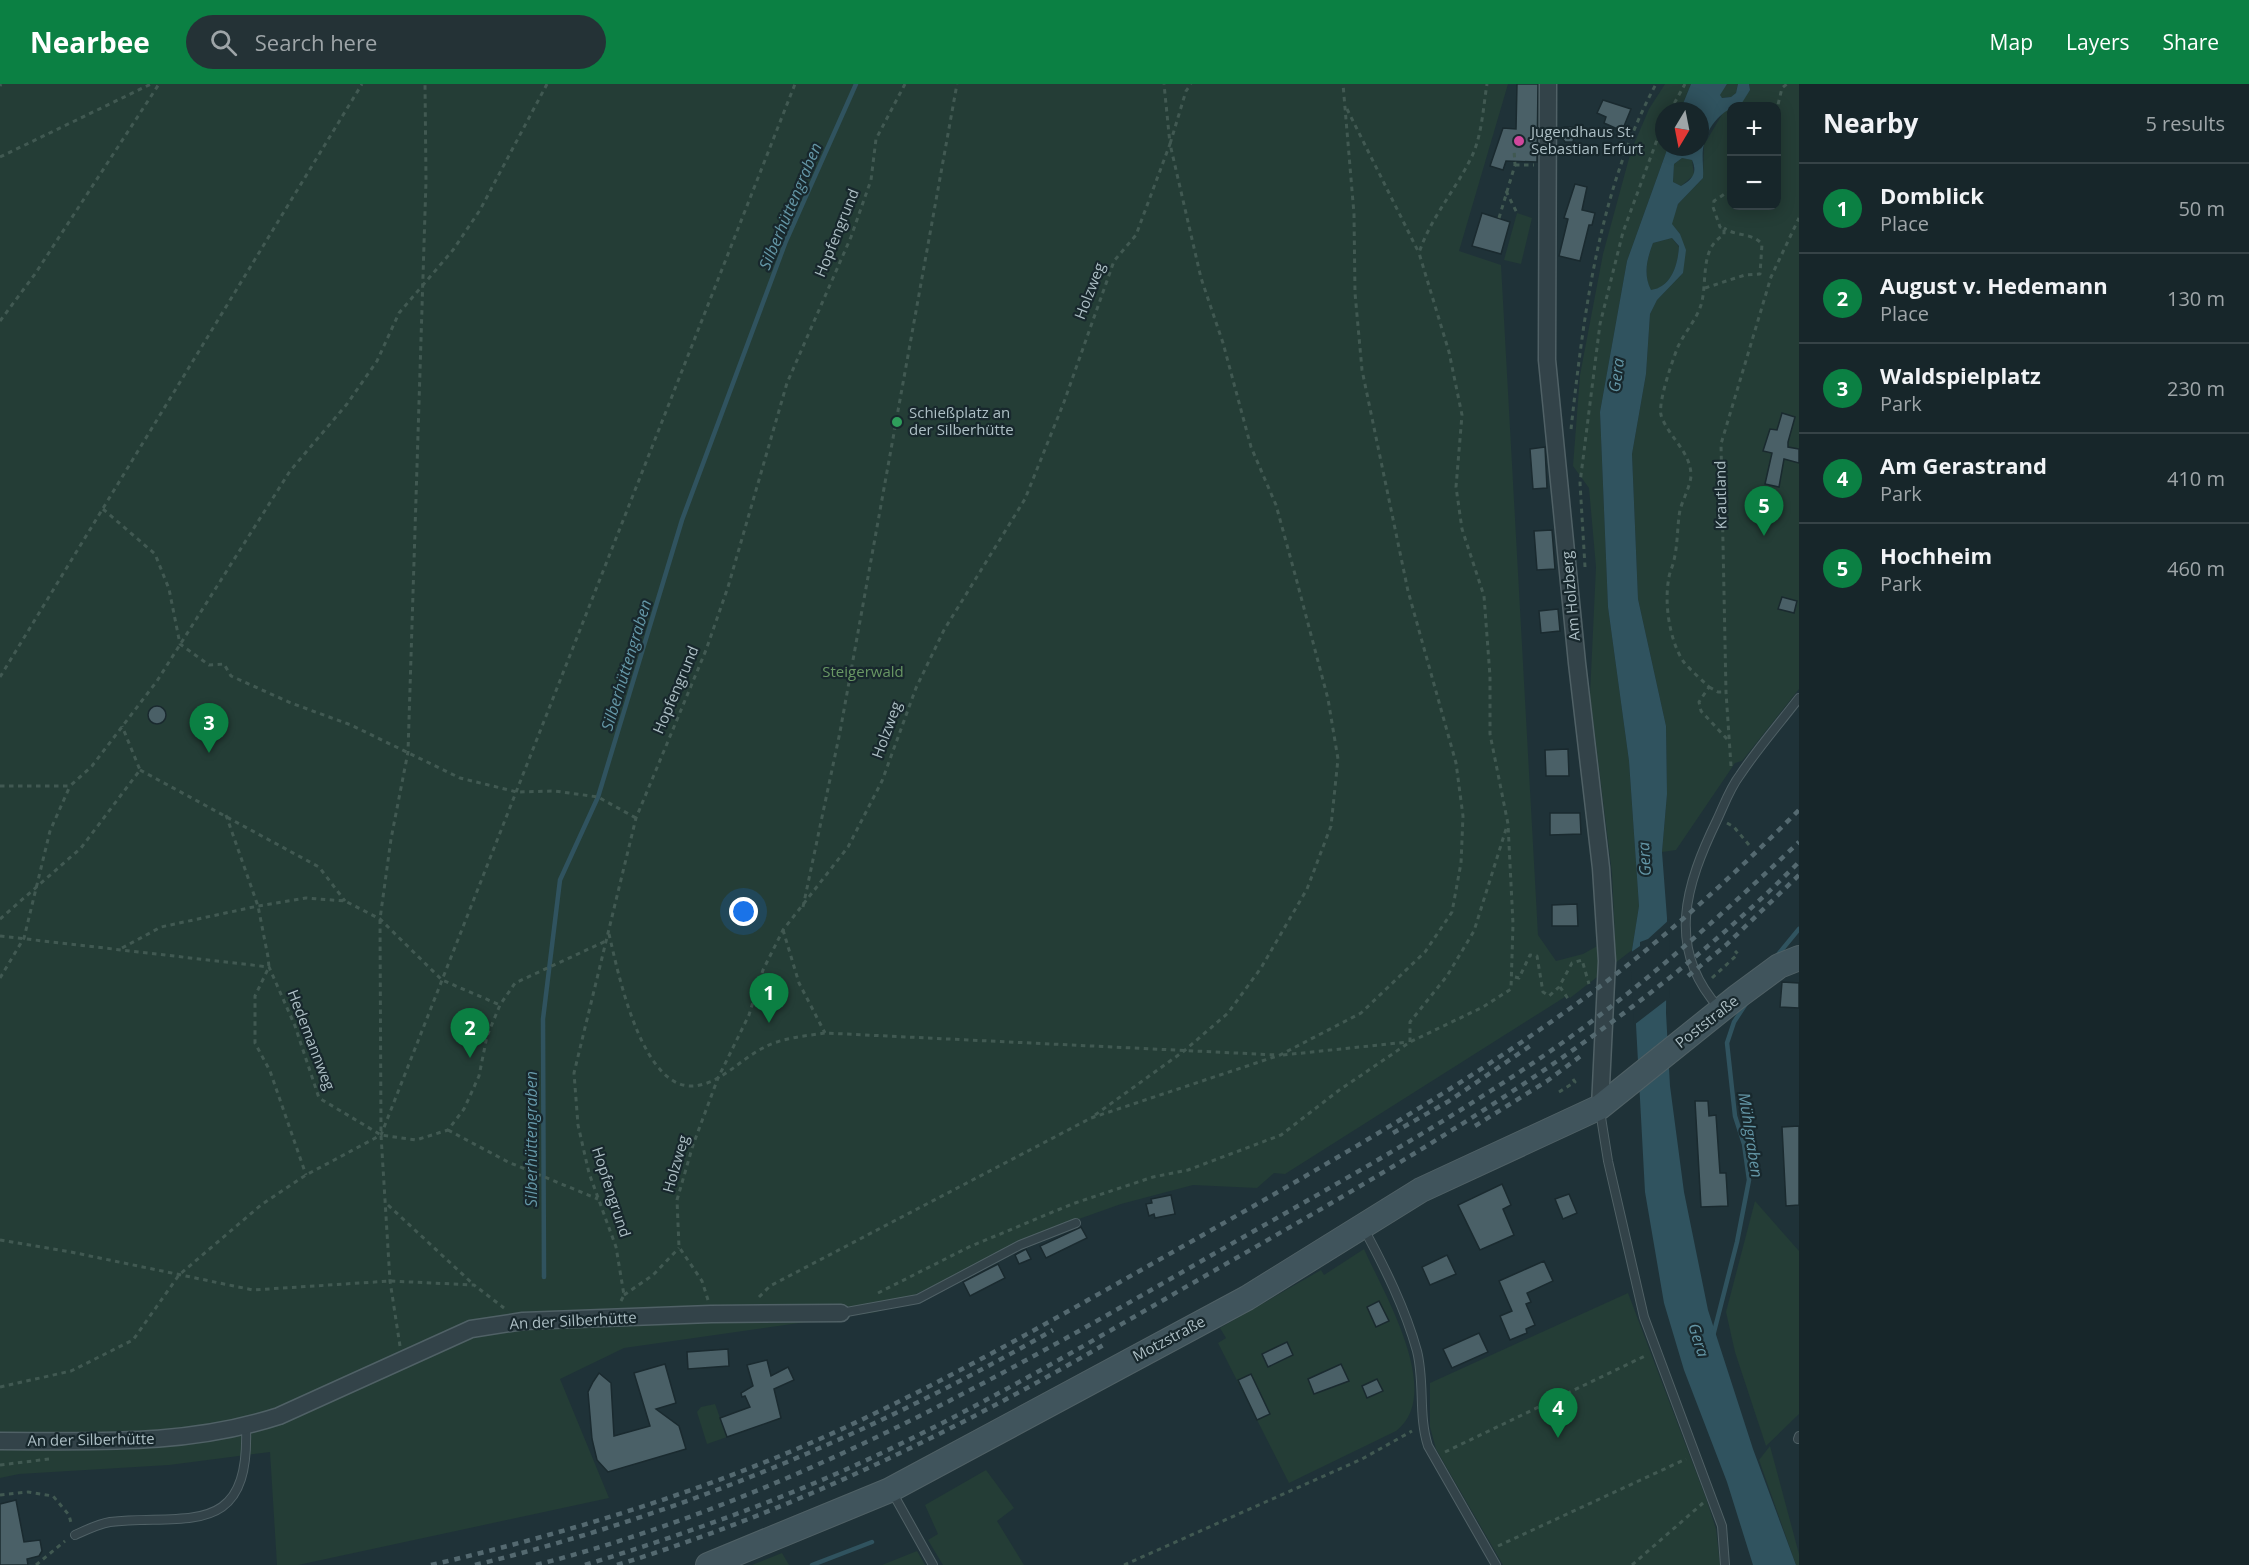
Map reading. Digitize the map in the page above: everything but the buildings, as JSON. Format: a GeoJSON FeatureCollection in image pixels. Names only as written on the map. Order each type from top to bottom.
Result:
{"type":"FeatureCollection","features":[{"type":"Feature","properties":{"kind":"street","name":"Am Holzberg"},"geometry":{"type":"LineString","coordinates":[[1548,84],[1547,360],[1560,466],[1577,663],[1601,867],[1607,962],[1599,1107]]}},
{"type":"Feature","properties":{"kind":"street","name":"Poststraße"},"geometry":{"type":"LineString","coordinates":[[1618,1092],[1729,1004],[1789,962]]}},
{"type":"Feature","properties":{"kind":"street","name":"Motzstraße"},"geometry":{"type":"LineString","coordinates":[[708,1565],[890,1490],[1246,1298],[1421,1190],[1599,1107],[1618,1092]]}},
{"type":"Feature","properties":{"kind":"street","name":"An der Silberhütte"},"geometry":{"type":"LineString","coordinates":[[0,1441],[186,1438],[246,1427],[279,1416],[471,1329],[523,1321],[743,1313],[841,1313]]}},
{"type":"Feature","properties":{"kind":"lane"},"geometry":{"type":"LineString","coordinates":[[1729,1004],[1701,987],[1687,945],[1686,899],[1698,859],[1733,786],[1799,698]]}},
{"type":"Feature","properties":{"kind":"lane"},"geometry":{"type":"LineString","coordinates":[[1599,1107],[1608,1161],[1644,1317],[1722,1526],[1725,1565]]}},
{"type":"Feature","properties":{"kind":"lane","name":"An der Silberhütte"},"geometry":{"type":"LineString","coordinates":[[841,1313],[918,1299],[1020,1245],[1076,1223]]}},
{"type":"Feature","properties":{"kind":"lane"},"geometry":{"type":"LineString","coordinates":[[1362,1226],[1393,1284],[1417,1352],[1421,1390],[1421,1426],[1434,1457],[1496,1565]]}},
{"type":"Feature","properties":{"kind":"lane"},"geometry":{"type":"LineString","coordinates":[[75,1535],[108,1522],[166,1522],[209,1515],[228,1502],[238,1490],[247,1454],[246,1427]]}},
{"type":"Feature","properties":{"kind":"lane"},"geometry":{"type":"LineString","coordinates":[[890,1490],[933,1565]]}},
{"type":"Feature","properties":{"kind":"path"},"geometry":{"type":"LineString","coordinates":[[0,157],[151,84]]}},
{"type":"Feature","properties":{"kind":"path"},"geometry":{"type":"LineString","coordinates":[[0,321],[35,274],[159,84]]}},
{"type":"Feature","properties":{"kind":"path"},"geometry":{"type":"LineString","coordinates":[[0,677],[362,84]]}},
{"type":"Feature","properties":{"kind":"path"},"geometry":{"type":"LineString","coordinates":[[403,1359],[390,1281],[381,1135],[380,919],[391,839],[408,752],[426,181],[425,84]]}},
{"type":"Feature","properties":{"kind":"path"},"geometry":{"type":"LineString","coordinates":[[0,978],[24,938],[50,831],[70,786],[92,766],[157,681],[290,471],[347,404],[376,361],[399,313],[421,284],[453,250],[480,210],[547,84]]}},
{"type":"Feature","properties":{"kind":"path"},"geometry":{"type":"LineString","coordinates":[[0,1386],[71,1371],[133,1340],[179,1275],[261,1205],[306,1175],[381,1135],[795,84]]}},
{"type":"Feature","properties":{"kind":"path","name":"Hopfengrund"},"geometry":{"type":"LineString","coordinates":[[624,1295],[616,1247],[598,1199],[578,1125],[574,1073],[636,818],[706,650],[728,587],[787,383],[851,237],[871,180],[876,139],[905,84]]}},
{"type":"Feature","properties":{"kind":"path"},"geometry":{"type":"LineString","coordinates":[[802,909],[842,720],[957,84]]}},
{"type":"Feature","properties":{"kind":"path","name":"Holzweg"},"geometry":{"type":"LineString","coordinates":[[679,1247],[677,1200],[693,1145],[718,1078],[749,1015],[764,970],[783,930],[802,909],[848,847],[882,781],[916,688],[944,630],[1026,499],[1064,402],[1114,261],[1136,235],[1170,144],[1164,84]]}},
{"type":"Feature","properties":{"kind":"path"},"geometry":{"type":"LineString","coordinates":[[743,1313],[770,1286],[1091,1118],[1184,1051],[1228,1013],[1261,968],[1307,889],[1331,826],[1338,759],[1328,699],[1276,505],[1251,447],[1223,343],[1201,278],[1170,144],[1186,91],[1191,84]]}},
{"type":"Feature","properties":{"kind":"path"},"geometry":{"type":"LineString","coordinates":[[1091,1118],[1280,1055],[1361,1013],[1425,952],[1452,912],[1461,863],[1462,816],[1456,763],[1408,591],[1362,370],[1355,293],[1354,214],[1343,84]]}},
{"type":"Feature","properties":{"kind":"path"},"geometry":{"type":"LineString","coordinates":[[1419,253],[1431,225],[1473,153],[1487,84]]}},
{"type":"Feature","properties":{"kind":"path"},"geometry":{"type":"LineString","coordinates":[[1570,433],[1583,320],[1606,214],[1637,120],[1656,84]]}},
{"type":"Feature","properties":{"kind":"path"},"geometry":{"type":"LineString","coordinates":[[1675,102],[1685,84]]}},
{"type":"Feature","properties":{"kind":"path"},"geometry":{"type":"LineString","coordinates":[[1779,102],[1782,88],[1786,84]]}},
{"type":"Feature","properties":{"kind":"path"},"geometry":{"type":"LineString","coordinates":[[870,1297],[969,1247],[1072,1204],[1134,1182],[1188,1170],[1281,1135],[1338,1090],[1410,1042],[1511,990],[1514,977],[1508,824],[1490,734],[1490,676],[1484,596],[1462,529],[1456,487],[1462,415],[1449,352],[1419,253],[1346,108]]}},
{"type":"Feature","properties":{"kind":"path"},"geometry":{"type":"LineString","coordinates":[[1585,579],[1580,483],[1587,445],[1600,324],[1623,232],[1655,145]]}},
{"type":"Feature","properties":{"kind":"path"},"geometry":{"type":"LineString","coordinates":[[1499,218],[1515,165],[1514,150]]}},
{"type":"Feature","properties":{"kind":"path"},"geometry":{"type":"LineString","coordinates":[[1515,165],[1538,165]]}},
{"type":"Feature","properties":{"kind":"path"},"geometry":{"type":"LineString","coordinates":[[1506,191],[1517,213]]}},
{"type":"Feature","properties":{"kind":"path"},"geometry":{"type":"LineString","coordinates":[[1727,192],[1714,201],[1713,207],[1720,227],[1734,234],[1751,235],[1762,244],[1760,274]]}},
{"type":"Feature","properties":{"kind":"path","name":"Krautland"},"geometry":{"type":"LineString","coordinates":[[1733,786],[1727,739],[1721,444],[1771,277],[1799,218]]}},
{"type":"Feature","properties":{"kind":"path"},"geometry":{"type":"LineString","coordinates":[[1724,228],[1724,235],[1716,239],[1705,268],[1705,288],[1700,307],[1677,348],[1662,401],[1661,414],[1686,455],[1691,477],[1683,495],[1676,532],[1674,560],[1668,584],[1672,634],[1684,661],[1709,687],[1718,692],[1726,692]]}},
{"type":"Feature","properties":{"kind":"path"},"geometry":{"type":"LineString","coordinates":[[1705,288],[1745,275],[1760,274],[1771,277]]}},
{"type":"Feature","properties":{"kind":"path"},"geometry":{"type":"LineString","coordinates":[[103,509],[155,554],[169,589],[180,644],[209,665],[224,664],[231,676],[291,703],[351,725],[460,778],[516,792],[555,791],[598,797],[636,818]]}},
{"type":"Feature","properties":{"kind":"path"},"geometry":{"type":"LineString","coordinates":[[1709,687],[1699,702],[1701,711],[1727,739]]}},
{"type":"Feature","properties":{"kind":"path"},"geometry":{"type":"LineString","coordinates":[[122,726],[140,770],[319,867],[345,902]]}},
{"type":"Feature","properties":{"kind":"path"},"geometry":{"type":"LineString","coordinates":[[0,919],[81,848],[140,770]]}},
{"type":"Feature","properties":{"kind":"path"},"geometry":{"type":"LineString","coordinates":[[0,786],[70,786]]}},
{"type":"Feature","properties":{"kind":"path","name":"Hedemannweg"},"geometry":{"type":"LineString","coordinates":[[226,815],[258,906],[268,967],[295,1026],[320,1098],[381,1135],[416,1140],[448,1130]]}},
{"type":"Feature","properties":{"kind":"path"},"geometry":{"type":"LineString","coordinates":[[1410,1042],[1410,1022],[1447,976],[1474,931],[1508,824]]}},
{"type":"Feature","properties":{"kind":"path"},"geometry":{"type":"LineString","coordinates":[[1734,827],[1749,845]]}},
{"type":"Feature","properties":{"kind":"path"},"geometry":{"type":"LineString","coordinates":[[120,949],[161,927],[258,906],[306,898],[345,902],[380,919],[442,980],[500,1005]]}},
{"type":"Feature","properties":{"kind":"path"},"geometry":{"type":"LineString","coordinates":[[783,930],[799,983],[825,1033]]}},
{"type":"Feature","properties":{"kind":"path"},"geometry":{"type":"LineString","coordinates":[[608,932],[633,1023],[666,1077],[681,1086],[699,1086],[718,1078],[764,1047],[825,1033],[1280,1055],[1410,1042]]}},
{"type":"Feature","properties":{"kind":"path"},"geometry":{"type":"LineString","coordinates":[[0,936],[94,949],[120,949],[268,967],[255,996],[255,1043],[270,1071],[306,1175]]}},
{"type":"Feature","properties":{"kind":"path"},"geometry":{"type":"LineString","coordinates":[[598,1199],[508,1162],[448,1130],[464,1109],[479,1076],[487,1036],[500,1005],[515,982],[557,965],[606,940]]}},
{"type":"Feature","properties":{"kind":"path"},"geometry":{"type":"LineString","coordinates":[[1701,987],[1738,954],[1735,951]]}},
{"type":"Feature","properties":{"kind":"path"},"geometry":{"type":"LineString","coordinates":[[1514,977],[1519,978],[1530,955],[1537,956],[1543,992],[1549,996],[1559,987],[1572,963],[1582,960],[1588,984]]}},
{"type":"Feature","properties":{"kind":"path"},"geometry":{"type":"LineString","coordinates":[[1559,987],[1569,1000]]}},
{"type":"Feature","properties":{"kind":"path"},"geometry":{"type":"LineString","coordinates":[[1559,1092],[1575,1082],[1572,1079]]}},
{"type":"Feature","properties":{"kind":"path"},"geometry":{"type":"LineString","coordinates":[[386,1204],[474,1285],[523,1321]]}},
{"type":"Feature","properties":{"kind":"path"},"geometry":{"type":"LineString","coordinates":[[0,1240],[71,1251],[253,1290],[390,1281],[474,1285]]}},
{"type":"Feature","properties":{"kind":"path"},"geometry":{"type":"LineString","coordinates":[[613,1319],[624,1295],[653,1275],[679,1247],[702,1281],[711,1314]]}},
{"type":"Feature","properties":{"kind":"path"},"geometry":{"type":"LineString","coordinates":[[1434,1457],[1657,1350]]}},
{"type":"Feature","properties":{"kind":"path"},"geometry":{"type":"LineString","coordinates":[[1124,1565],[1362,1460],[1421,1426]]}},
{"type":"Feature","properties":{"kind":"path"},"geometry":{"type":"LineString","coordinates":[[1488,1551],[1696,1455]]}},
{"type":"Feature","properties":{"kind":"path"},"geometry":{"type":"LineString","coordinates":[[0,1495],[28,1492],[53,1496],[69,1515],[75,1535],[57,1546],[36,1565]]}},
{"type":"Feature","properties":{"kind":"path"},"geometry":{"type":"LineString","coordinates":[[1632,1565],[1711,1496]]}},
{"type":"Feature","properties":{"kind":"green space","name":"Steigerwald"},"geometry":{"type":"Polygon","coordinates":[[[0,84],[1508,84],[1459,251],[1501,265],[1538,935],[1556,961],[1583,954],[1615,936],[1612,873],[1590,695],[1596,567],[1589,488],[1573,466],[1580,375],[1603,254],[1631,151],[1649,109],[1665,84],[1691,84],[1684,102],[1655,102],[1655,156],[1665,156],[1627,261],[1600,412],[1608,607],[1629,761],[1639,906],[1632,950],[1570,998],[1568,995],[1285,1174],[1274,1173],[1257,1188],[1193,1185],[1121,1204],[1076,1220],[877,1312],[624,1348],[560,1379],[609,1498],[298,1565],[277,1565],[270,1452],[169,1465],[19,1474],[0,1478],[0,84]]]}},
{"type":"Feature","properties":{"kind":"green space"},"geometry":{"type":"Polygon","coordinates":[[[1727,84],[1738,84],[1736,93],[1731,97],[1722,98],[1719,95],[1727,84]]]}},
{"type":"Feature","properties":{"kind":"green space"},"geometry":{"type":"Polygon","coordinates":[[[1749,84],[1799,84],[1799,689],[1742,761],[1735,763],[1676,850],[1662,852],[1667,794],[1666,726],[1638,599],[1632,454],[1646,374],[1650,314],[1657,300],[1683,273],[1680,234],[1671,224],[1678,204],[1703,178],[1704,156],[1709,156],[1709,136],[1724,111],[1727,110],[1727,210],[1781,210],[1781,102],[1740,102],[1750,90],[1749,84]]]}},
{"type":"Feature","properties":{"kind":"green space"},"geometry":{"type":"Polygon","coordinates":[[[1682,158],[1692,160],[1694,175],[1681,186],[1673,182],[1674,164],[1682,158]]]}},
{"type":"Feature","properties":{"kind":"green space"},"geometry":{"type":"Polygon","coordinates":[[[1517,213],[1532,218],[1521,264],[1504,260],[1517,213]]]}},
{"type":"Feature","properties":{"kind":"green space"},"geometry":{"type":"Polygon","coordinates":[[[1672,238],[1679,247],[1675,268],[1664,285],[1651,291],[1647,279],[1647,267],[1653,243],[1672,238]]]}},
{"type":"Feature","properties":{"kind":"green space"},"geometry":{"type":"Polygon","coordinates":[[[1755,1201],[1799,1251],[1799,1414],[1766,1446],[1735,1352],[1726,1312],[1755,1201]]]}},
{"type":"Feature","properties":{"kind":"green space"},"geometry":{"type":"Polygon","coordinates":[[[1364,1249],[1406,1342],[1412,1368],[1414,1393],[1409,1414],[1396,1431],[1289,1483],[1218,1343],[1226,1338],[1220,1328],[1321,1270],[1324,1275],[1364,1249]]]}},
{"type":"Feature","properties":{"kind":"green space"},"geometry":{"type":"Polygon","coordinates":[[[1628,1293],[1707,1501],[1716,1529],[1720,1565],[1503,1565],[1436,1449],[1430,1427],[1430,1383],[1628,1293]]]}},
{"type":"Feature","properties":{"kind":"green space"},"geometry":{"type":"Polygon","coordinates":[[[715,1404],[727,1437],[707,1444],[697,1412],[701,1407],[715,1404]]]}},
{"type":"Feature","properties":{"kind":"green space"},"geometry":{"type":"Polygon","coordinates":[[[1770,1446],[1799,1554],[1799,1565],[1796,1565],[1759,1460],[1770,1446]]]}},
{"type":"Feature","properties":{"kind":"green space"},"geometry":{"type":"Polygon","coordinates":[[[986,1470],[1014,1508],[997,1521],[1024,1565],[943,1565],[928,1540],[938,1534],[925,1505],[986,1470]]]}},
{"type":"Feature","properties":{"kind":"green space"},"geometry":{"type":"Polygon","coordinates":[[[917,1551],[925,1565],[882,1565],[917,1551]]]}},
{"type":"Feature","properties":{"kind":"green space"},"geometry":{"type":"Polygon","coordinates":[[[782,1553],[789,1565],[752,1565],[782,1553]]]}},
{"type":"Feature","properties":{"kind":"water"},"geometry":{"type":"Polygon","coordinates":[[[1691,84],[1727,84],[1720,95],[1722,98],[1731,97],[1736,93],[1738,84],[1749,84],[1750,90],[1742,102],[1727,102],[1727,111],[1709,131],[1709,102],[1684,102],[1691,84]]]}},
{"type":"Feature","properties":{"kind":"water","name":"Gera"},"geometry":{"type":"Polygon","coordinates":[[[1665,156],[1703,156],[1703,178],[1678,204],[1672,224],[1680,234],[1686,250],[1683,273],[1657,300],[1650,314],[1646,374],[1632,454],[1638,599],[1666,726],[1667,794],[1662,852],[1667,918],[1666,1013],[1670,1086],[1684,1192],[1708,1310],[1753,1449],[1796,1565],[1753,1565],[1727,1482],[1684,1370],[1664,1303],[1645,1192],[1632,950],[1639,906],[1629,761],[1608,607],[1600,412],[1627,261],[1665,156]],[[1682,158],[1674,164],[1673,182],[1681,186],[1691,179],[1694,172],[1692,160],[1682,158]],[[1672,238],[1653,243],[1647,266],[1647,278],[1651,290],[1669,280],[1675,267],[1679,246],[1672,238]]]}},
{"type":"Feature","properties":{"kind":"pier"},"geometry":{"type":"Polygon","coordinates":[[[1670,919],[1669,998],[1634,1025],[1630,953],[1640,946],[1640,942],[1648,939],[1670,919]]]}},
{"type":"Feature","properties":{"kind":"waterway","name":"Silberhüttengraben"},"geometry":{"type":"LineString","coordinates":[[544,1277],[543,1019],[560,880],[598,797],[682,520],[786,241],[856,84]]}},
{"type":"Feature","properties":{"kind":"waterway","name":"Mühlgraben"},"geometry":{"type":"LineString","coordinates":[[1776,957],[1799,929]]}},
{"type":"Feature","properties":{"kind":"waterway","name":"Mühlgraben"},"geometry":{"type":"LineString","coordinates":[[1713,1336],[1737,1242],[1749,1180],[1744,1144],[1735,1116],[1727,1043],[1734,1022],[1747,1002]]}},
{"type":"Feature","properties":{"kind":"waterway","name":"Silberhüttengraben"},"geometry":{"type":"LineString","coordinates":[[812,1565],[872,1542]]}},
{"type":"Feature","properties":{"kind":"railway"},"geometry":{"type":"LineString","coordinates":[[431,1565],[589,1523],[744,1470],[889,1407],[1021,1337],[1338,1157],[1527,1039],[1602,985],[1661,938],[1745,863],[1799,810]]}},
{"type":"Feature","properties":{"kind":"railway"},"geometry":{"type":"LineString","coordinates":[[536,1565],[625,1539],[711,1509],[795,1475],[958,1396],[1118,1309],[1386,1155],[1524,1069],[1629,992],[1687,944],[1799,842]]}},
{"type":"Feature","properties":{"kind":"railway"},"geometry":{"type":"LineString","coordinates":[[585,1565],[730,1516],[801,1489],[871,1458],[1011,1387],[1313,1214],[1460,1125],[1602,1029],[1671,977],[1799,862]]}},
{"type":"Feature","properties":{"kind":"railway"},"geometry":{"type":"LineString","coordinates":[[1688,976],[1726,945],[1799,875]]}},
{"type":"Feature","properties":{"kind":"railway"},"geometry":{"type":"LineString","coordinates":[[1393,1133],[1449,1101],[1530,1046]]}},
{"type":"Feature","properties":{"kind":"railway"},"geometry":{"type":"LineString","coordinates":[[1475,1126],[1547,1081],[1582,1055]]}},
{"type":"Feature","properties":{"kind":"railway"},"geometry":{"type":"LineString","coordinates":[[475,1565],[627,1522],[772,1468],[914,1404],[1053,1330]]}},
{"type":"Feature","properties":{"kind":"railway"},"geometry":{"type":"LineString","coordinates":[[617,1565],[681,1544],[806,1496],[928,1440],[1105,1344]]}},
{"type":"Feature","properties":{"kind":"place","name":"Jugendhaus St. Sebastian Erfurt"},"geometry":{"type":"Point","coordinates":[1519,141]}},
{"type":"Feature","properties":{"kind":"place","name":"Schießplatz an der Silberhütte"},"geometry":{"type":"Point","coordinates":[897,422]}},
{"type":"Feature","properties":{"kind":"place","name":"Hochheim"},"geometry":{"type":"Point","coordinates":[1764,536]}},
{"type":"Feature","properties":{"kind":"place","name":"Waldspielplatz"},"geometry":{"type":"Point","coordinates":[209,753]}},
{"type":"Feature","properties":{"kind":"place","name":"Domblick"},"geometry":{"type":"Point","coordinates":[769,1023]}},
{"type":"Feature","properties":{"kind":"place","name":"August v. Hedemann"},"geometry":{"type":"Point","coordinates":[470,1058]}},
{"type":"Feature","properties":{"kind":"place","name":"Am Gerastrand"},"geometry":{"type":"Point","coordinates":[1558,1438]}}]}
